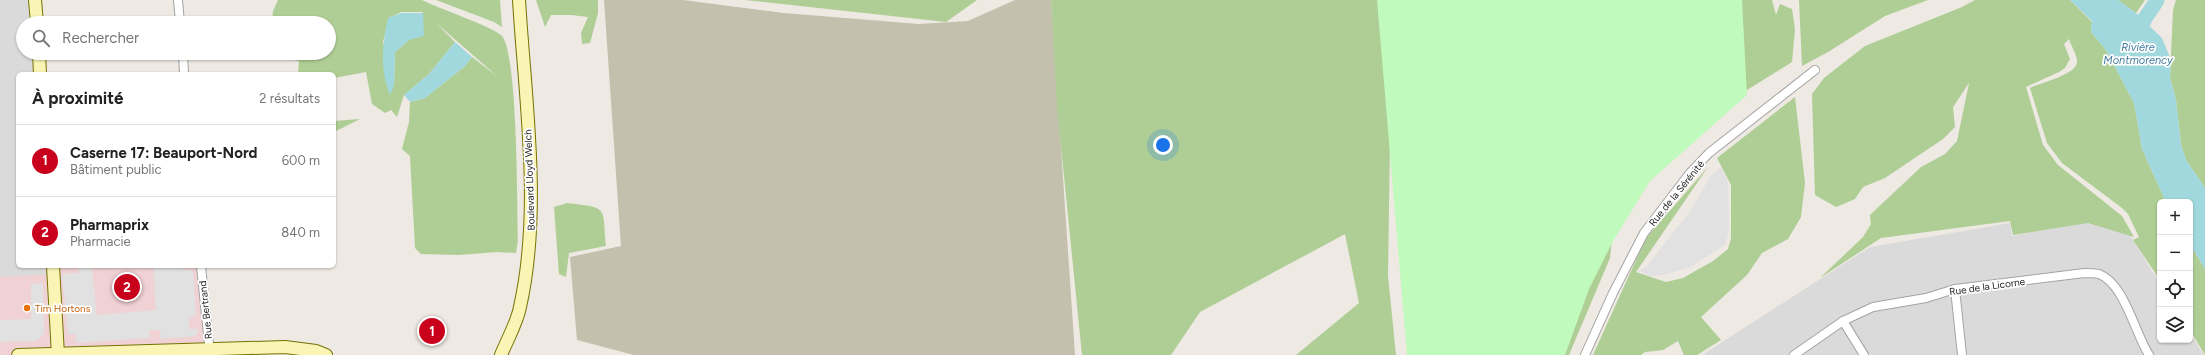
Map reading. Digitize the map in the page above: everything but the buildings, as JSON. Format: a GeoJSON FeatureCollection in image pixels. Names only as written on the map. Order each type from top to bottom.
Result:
{"type":"FeatureCollection","features":[{"type":"Feature","properties":{"kind":"main road"},"geometry":{"type":"LineString","coordinates":[[35,0],[36,16]]}},
{"type":"Feature","properties":{"kind":"main road","name":"Boulevard Lloyd Welch"},"geometry":{"type":"LineString","coordinates":[[501,355],[520,309],[531,240],[530,173],[519,0]]}},
{"type":"Feature","properties":{"kind":"main road"},"geometry":{"type":"LineString","coordinates":[[39,60],[40,72]]}},
{"type":"Feature","properties":{"kind":"main road"},"geometry":{"type":"LineString","coordinates":[[53,268],[58,354]]}},
{"type":"Feature","properties":{"kind":"main road"},"geometry":{"type":"LineString","coordinates":[[18,355],[209,352],[285,347],[316,351],[326,355]]}},
{"type":"Feature","properties":{"kind":"street"},"geometry":{"type":"LineString","coordinates":[[178,0],[179,16]]}},
{"type":"Feature","properties":{"kind":"street"},"geometry":{"type":"LineString","coordinates":[[183,60],[184,72]]}},
{"type":"Feature","properties":{"kind":"street","name":"Rue de la Sérénité"},"geometry":{"type":"LineString","coordinates":[[1585,355],[1613,293],[1644,233],[1690,173],[1709,153],[1814,70]]}},
{"type":"Feature","properties":{"kind":"street","name":"Rue Bertrand"},"geometry":{"type":"LineString","coordinates":[[201,268],[209,352]]}},
{"type":"Feature","properties":{"kind":"street","name":"Rue de la Licorne"},"geometry":{"type":"LineString","coordinates":[[1794,355],[1843,322],[1873,307],[1926,298],[1955,289],[2084,273],[2099,274],[2111,282],[2120,293],[2149,355]]}},
{"type":"Feature","properties":{"kind":"street"},"geometry":{"type":"LineString","coordinates":[[1955,289],[1962,355]]}},
{"type":"Feature","properties":{"kind":"street"},"geometry":{"type":"LineString","coordinates":[[1843,322],[1864,355]]}},
{"type":"Feature","properties":{"kind":"shaded area"},"geometry":{"type":"Polygon","coordinates":[[[0,0],[29,0],[30,16],[16,16],[16,60],[34,60],[35,72],[16,72],[16,268],[50,268],[51,275],[0,277],[0,0]]]}},
{"type":"Feature","properties":{"kind":"shaded area"},"geometry":{"type":"Polygon","coordinates":[[[604,0],[683,0],[784,13],[919,24],[968,21],[1015,0],[1051,0],[1075,355],[634,355],[577,340],[570,257],[621,246],[604,0]]]}},
{"type":"Feature","properties":{"kind":"shaded area"},"geometry":{"type":"Polygon","coordinates":[[[1721,167],[1728,182],[1729,227],[1726,244],[1691,267],[1663,275],[1649,276],[1639,271],[1648,265],[1691,210],[1710,177],[1721,167]]]}},
{"type":"Feature","properties":{"kind":"shaded area"},"geometry":{"type":"Polygon","coordinates":[[[2088,222],[2130,235],[2157,279],[2157,343],[2193,343],[2193,338],[2204,355],[1702,355],[1870,247],[2010,223],[2012,236],[2088,222]]]}},
{"type":"Feature","properties":{"kind":"shaded area"},"geometry":{"type":"Polygon","coordinates":[[[53,268],[201,268],[210,355],[0,355],[0,277],[53,274],[53,268]]]}},
{"type":"Feature","properties":{"kind":"shaded area"},"geometry":{"type":"Polygon","coordinates":[[[79,268],[92,268],[97,315],[156,310],[153,268],[177,268],[193,271],[196,316],[189,317],[189,329],[198,329],[196,336],[161,339],[160,330],[149,330],[150,338],[76,343],[75,334],[68,335],[62,274],[79,273],[79,268]]]}},
{"type":"Feature","properties":{"kind":"shaded area"},"geometry":{"type":"Polygon","coordinates":[[[43,283],[44,333],[37,341],[0,342],[0,320],[31,319],[31,284],[43,283]]]}},
{"type":"Feature","properties":{"kind":"green space"},"geometry":{"type":"Polygon","coordinates":[[[278,0],[422,0],[497,32],[502,36],[507,49],[514,100],[518,240],[516,253],[497,252],[459,255],[421,254],[415,248],[410,156],[402,149],[409,122],[410,102],[425,98],[464,67],[472,57],[498,77],[435,22],[455,42],[429,74],[404,95],[397,117],[391,110],[385,113],[372,104],[366,72],[336,78],[336,72],[298,72],[299,61],[294,60],[336,60],[336,16],[273,16],[273,11],[278,0]],[[401,12],[389,18],[383,42],[394,86],[395,52],[409,40],[423,12],[401,12]]]}},
{"type":"Feature","properties":{"kind":"green space"},"geometry":{"type":"Polygon","coordinates":[[[436,0],[500,0],[502,27],[494,22],[436,0]]]}},
{"type":"Feature","properties":{"kind":"green space"},"geometry":{"type":"Polygon","coordinates":[[[536,0],[598,0],[598,13],[590,43],[582,44],[581,33],[588,17],[551,15],[545,27],[536,0]]]}},
{"type":"Feature","properties":{"kind":"green space"},"geometry":{"type":"Polygon","coordinates":[[[745,0],[977,0],[946,22],[745,0]]]}},
{"type":"Feature","properties":{"kind":"green space"},"geometry":{"type":"Polygon","coordinates":[[[1051,0],[1392,0],[1388,276],[1396,355],[1296,355],[1359,303],[1345,234],[1200,312],[1171,355],[1082,355],[1057,107],[1051,0]]]}},
{"type":"Feature","properties":{"kind":"green space"},"geometry":{"type":"Polygon","coordinates":[[[1377,0],[1742,0],[1747,95],[1650,181],[1613,241],[1589,289],[1565,355],[1407,355],[1377,0]]]}},
{"type":"Feature","properties":{"kind":"green space"},"geometry":{"type":"Polygon","coordinates":[[[1685,0],[1772,0],[1776,15],[1780,4],[1792,9],[1795,29],[1792,62],[1739,95],[1685,0]]]}},
{"type":"Feature","properties":{"kind":"green space"},"geometry":{"type":"Polygon","coordinates":[[[1799,0],[1928,0],[1885,16],[1828,52],[1802,66],[1799,0]]]}},
{"type":"Feature","properties":{"kind":"green space"},"geometry":{"type":"Polygon","coordinates":[[[1975,0],[2070,0],[2092,22],[2091,32],[2106,50],[2134,103],[2142,149],[2165,199],[2157,199],[2157,276],[2133,240],[2139,237],[2128,214],[2062,163],[2047,143],[2030,88],[2064,75],[2075,67],[2077,63],[2076,57],[2069,39],[2064,44],[2070,59],[2065,68],[2026,87],[2043,145],[2058,165],[2122,216],[2134,237],[2088,223],[2013,235],[2010,221],[1881,238],[1820,278],[1863,237],[1871,224],[1870,215],[1921,167],[1945,154],[1957,141],[1969,83],[1953,107],[1955,127],[1943,139],[1885,178],[1863,187],[1855,199],[1836,207],[1815,195],[1812,94],[1824,78],[1865,46],[1962,7],[1975,0]]]}},
{"type":"Feature","properties":{"kind":"green space"},"geometry":{"type":"Polygon","coordinates":[[[2118,0],[2145,0],[2136,13],[2118,0]]]}},
{"type":"Feature","properties":{"kind":"green space"},"geometry":{"type":"Polygon","coordinates":[[[2176,0],[2205,0],[2205,188],[2186,160],[2181,145],[2176,100],[2170,78],[2173,10],[2176,0]]]}},
{"type":"Feature","properties":{"kind":"green space"},"geometry":{"type":"Polygon","coordinates":[[[1795,97],[1805,183],[1801,217],[1788,239],[1762,253],[1747,275],[1701,317],[1721,340],[1697,355],[1684,355],[1678,341],[1663,350],[1645,352],[1641,355],[1593,355],[1646,238],[1708,167],[1636,272],[1666,282],[1683,278],[1713,261],[1728,249],[1731,238],[1731,185],[1717,158],[1795,97]]]}},
{"type":"Feature","properties":{"kind":"green space"},"geometry":{"type":"Polygon","coordinates":[[[360,119],[336,131],[336,121],[360,119]]]}},
{"type":"Feature","properties":{"kind":"green space"},"geometry":{"type":"Polygon","coordinates":[[[1616,201],[1610,258],[1569,355],[1552,355],[1616,201]]]}},
{"type":"Feature","properties":{"kind":"green space"},"geometry":{"type":"Polygon","coordinates":[[[567,203],[591,206],[601,211],[604,223],[606,246],[569,253],[566,277],[559,274],[554,207],[567,203]]]}},
{"type":"Feature","properties":{"kind":"green space"},"geometry":{"type":"Polygon","coordinates":[[[2193,249],[2205,269],[2205,355],[2193,335],[2193,249]]]}},
{"type":"Feature","properties":{"kind":"water","name":"Rivière Montmorency"},"geometry":{"type":"Polygon","coordinates":[[[2070,0],[2118,0],[2136,13],[2162,38],[2171,60],[2170,78],[2176,100],[2181,145],[2186,160],[2205,188],[2205,269],[2193,249],[2193,199],[2165,199],[2142,149],[2134,103],[2106,50],[2091,32],[2092,21],[2070,0]]]}},
{"type":"Feature","properties":{"kind":"water"},"geometry":{"type":"Polygon","coordinates":[[[401,13],[423,13],[424,36],[409,40],[395,52],[394,86],[390,95],[383,67],[384,38],[388,18],[401,13]]]}},
{"type":"Feature","properties":{"kind":"water"},"geometry":{"type":"Polygon","coordinates":[[[455,42],[472,57],[464,67],[425,98],[410,102],[404,95],[429,74],[455,42]]]}},
{"type":"Feature","properties":{"kind":"waterway"},"geometry":{"type":"LineString","coordinates":[[2143,40],[2143,22],[2157,0]]}},
{"type":"Feature","properties":{"kind":"place","name":"Pharmaprix"},"geometry":{"type":"Point","coordinates":[127,287]}},
{"type":"Feature","properties":{"kind":"place","name":"Tim Hortons"},"geometry":{"type":"Point","coordinates":[27,308]}},
{"type":"Feature","properties":{"kind":"place","name":"Caserne 17: Beauport-Nord"},"geometry":{"type":"Point","coordinates":[432,331]}}]}
